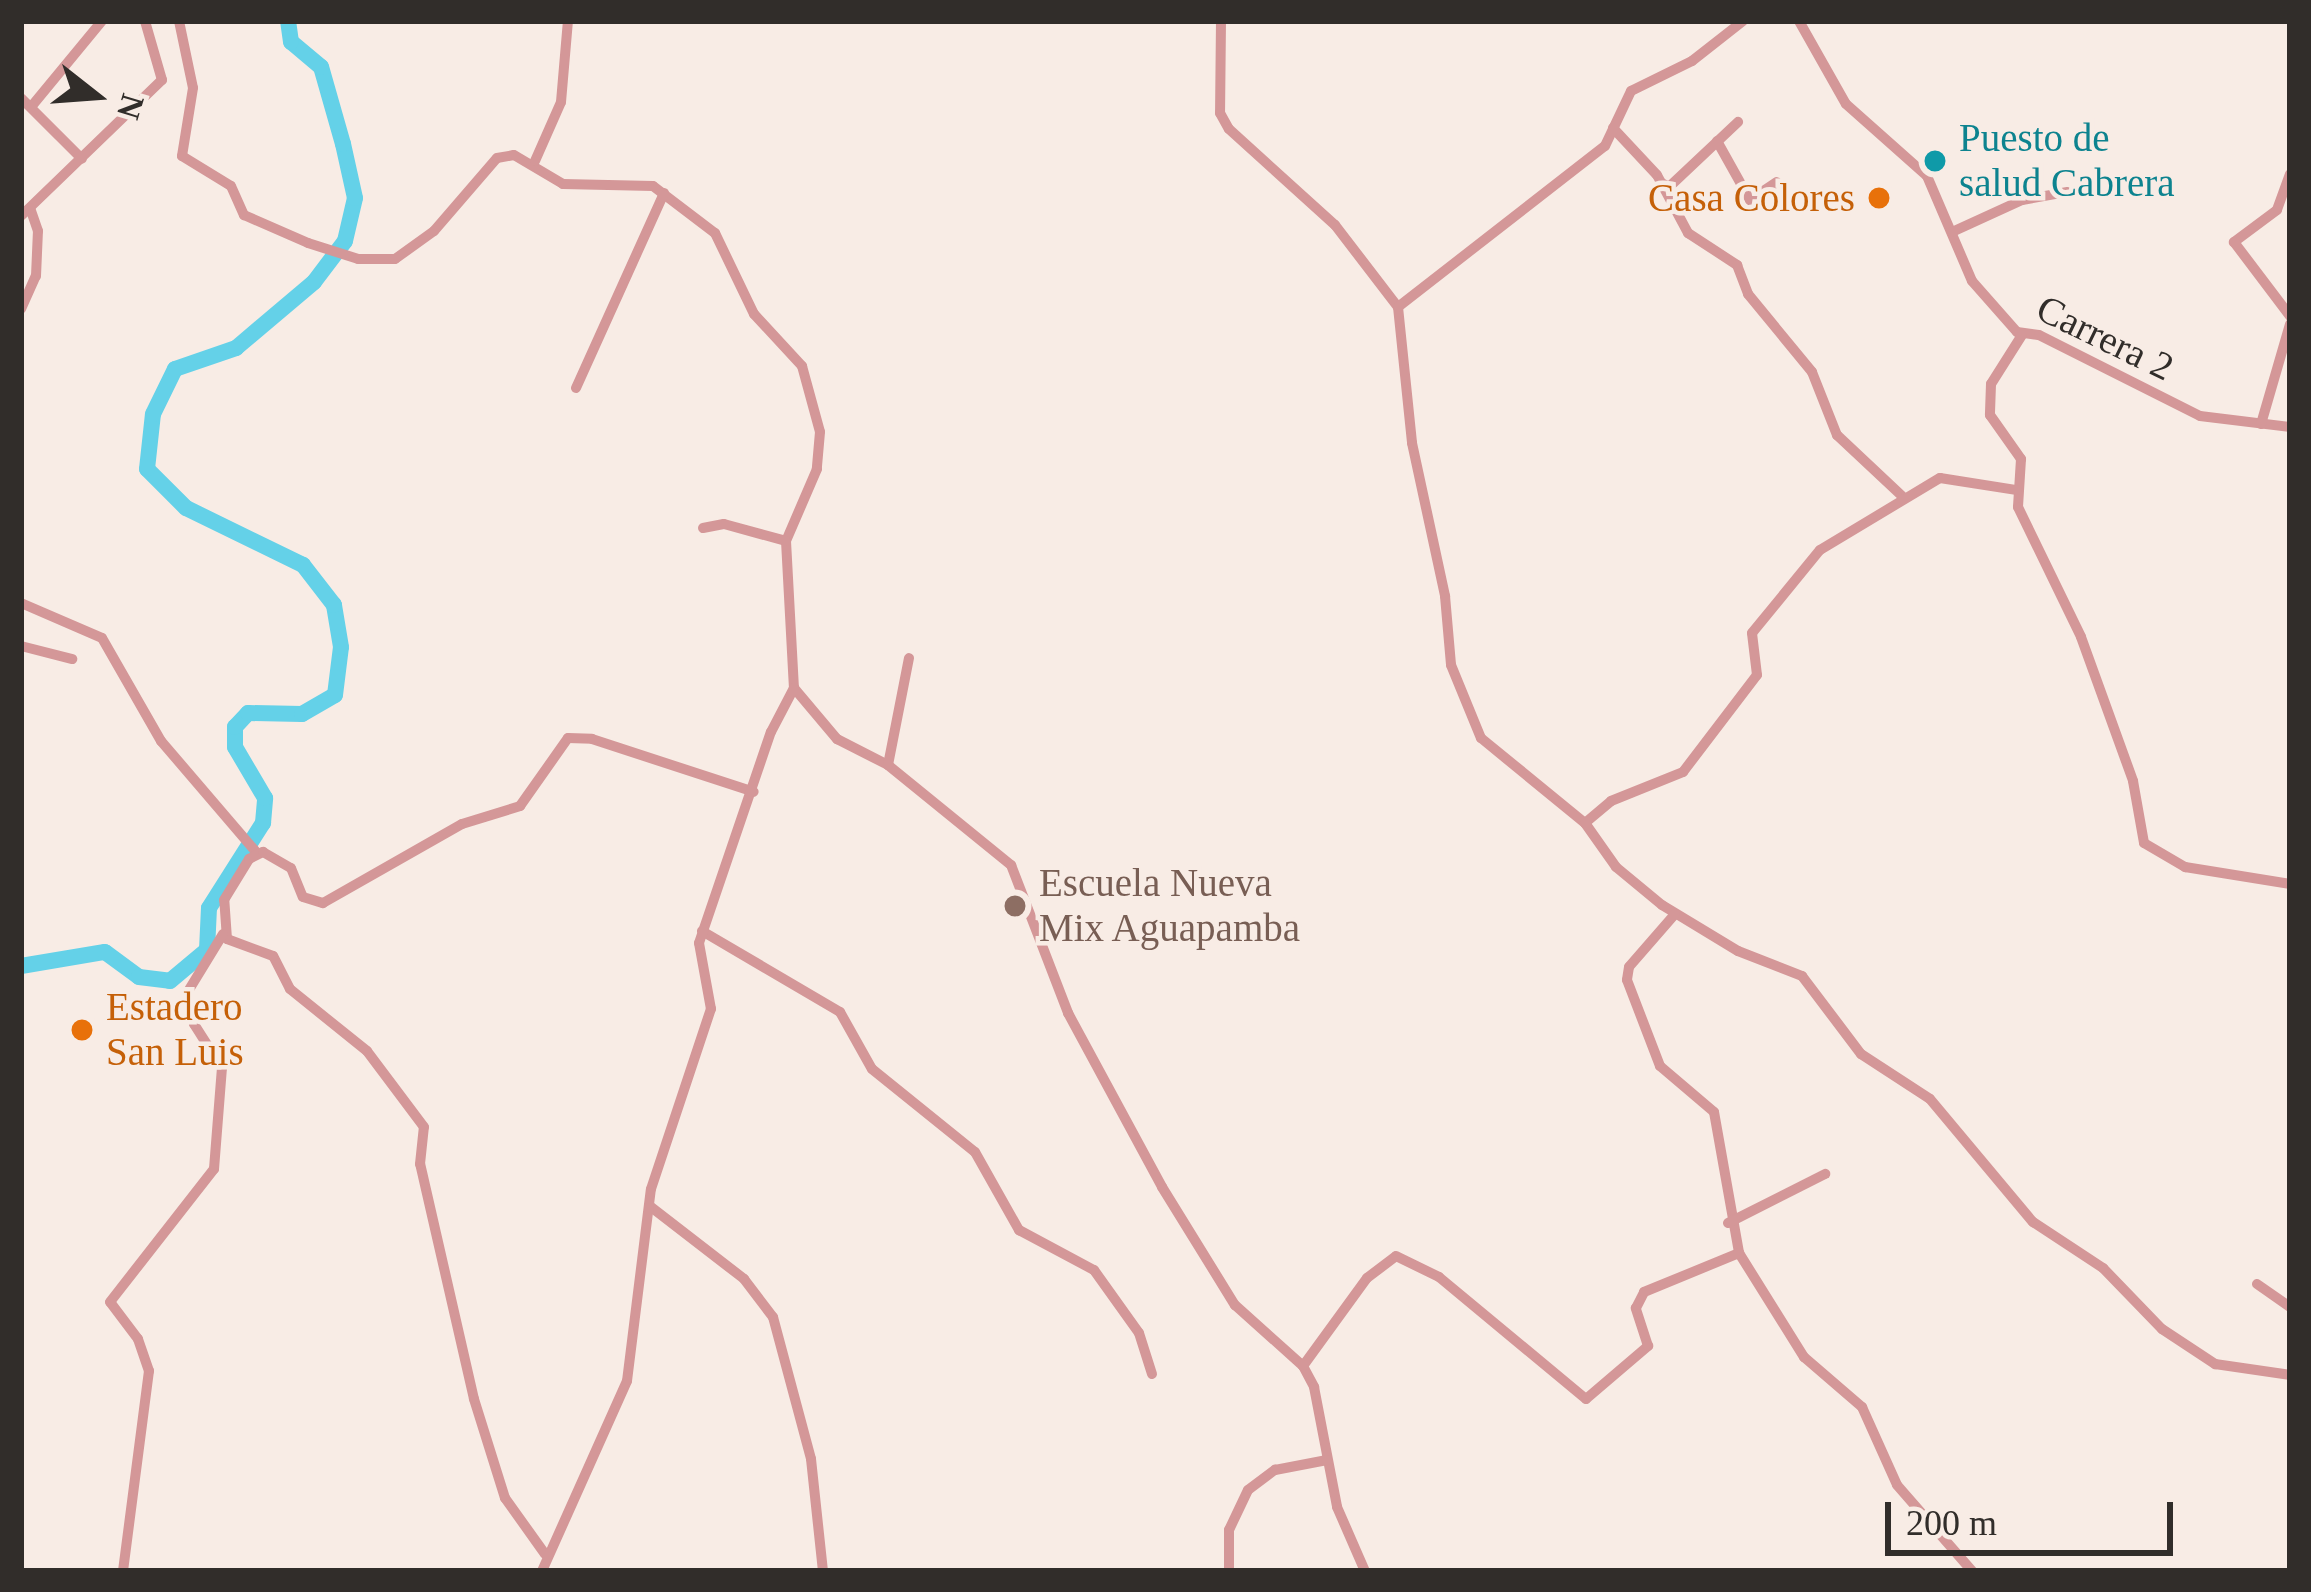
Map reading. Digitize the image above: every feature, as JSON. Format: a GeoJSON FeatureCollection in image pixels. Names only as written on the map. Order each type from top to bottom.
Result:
{"type":"FeatureCollection","features":[{"type":"Feature","properties":{"kind":"street"},"geometry":{"type":"LineString","coordinates":[[82,159],[26,102],[102,21]]}},
{"type":"Feature","properties":{"kind":"street"},"geometry":{"type":"LineString","coordinates":[[21,309],[36,276],[26,212],[162,80],[145,21]]}},
{"type":"Feature","properties":{"kind":"street"},"geometry":{"type":"LineString","coordinates":[[179,21],[193,88],[182,156],[231,186],[244,214],[358,259],[395,260],[497,158],[535,161],[563,184],[642,183],[664,193],[715,232],[754,314],[789,346],[809,384],[821,452],[786,541],[794,688],[702,931],[711,1009],[651,1207],[627,1381],[545,1554],[542,1571]]}},
{"type":"Feature","properties":{"kind":"street"},"geometry":{"type":"LineString","coordinates":[[535,161],[561,102],[568,21]]}},
{"type":"Feature","properties":{"kind":"street"},"geometry":{"type":"LineString","coordinates":[[1221,21],[1220,113],[1335,225],[1399,307],[1412,443],[1466,718],[1504,762],[1585,823],[1616,867],[1675,914],[1802,976],[1861,1054],[1930,1099],[2033,1222],[2103,1268],[2162,1329],[2215,1364],[2290,1376]]}},
{"type":"Feature","properties":{"kind":"street"},"geometry":{"type":"LineString","coordinates":[[1399,307],[1592,156],[1613,128],[1631,91],[1700,56],[1743,21]]}},
{"type":"Feature","properties":{"kind":"street","name":"Carrera 2"},"geometry":{"type":"LineString","coordinates":[[1799,21],[1846,104],[1927,176],[1978,292],[2022,335],[2038,335],[2200,416],[2290,427]]}},
{"type":"Feature","properties":{"kind":"street"},"geometry":{"type":"LineString","coordinates":[[1659,182],[1670,187],[1738,122]]}},
{"type":"Feature","properties":{"kind":"street"},"geometry":{"type":"LineString","coordinates":[[1613,128],[1659,182],[1688,232],[1737,266],[1748,294],[1812,372],[1838,435],[1902,496]]}},
{"type":"Feature","properties":{"kind":"street"},"geometry":{"type":"LineString","coordinates":[[1717,141],[1750,200],[1778,182]]}},
{"type":"Feature","properties":{"kind":"street"},"geometry":{"type":"LineString","coordinates":[[2261,424],[2290,320],[2234,242],[2277,210],[2290,174]]}},
{"type":"Feature","properties":{"kind":"street"},"geometry":{"type":"LineString","coordinates":[[1952,232],[2022,200],[2068,192]]}},
{"type":"Feature","properties":{"kind":"street"},"geometry":{"type":"LineString","coordinates":[[576,388],[664,193]]}},
{"type":"Feature","properties":{"kind":"street"},"geometry":{"type":"LineString","coordinates":[[2022,335],[1990,384],[1988,402],[2021,459],[2017,490],[2128,766],[2144,844],[2185,867],[2290,884]]}},
{"type":"Feature","properties":{"kind":"street"},"geometry":{"type":"LineString","coordinates":[[1585,823],[1611,801],[1683,772],[1757,675],[1750,639],[1789,582],[1820,550],[1902,496],[1947,477],[2017,490]]}},
{"type":"Feature","properties":{"kind":"street"},"geometry":{"type":"LineString","coordinates":[[704,528],[724,524],[786,541]]}},
{"type":"Feature","properties":{"kind":"street"},"geometry":{"type":"LineString","coordinates":[[21,603],[103,638],[161,741],[254,850],[285,862],[303,897],[323,903],[462,824],[520,806],[560,743],[580,736],[754,792]]}},
{"type":"Feature","properties":{"kind":"street"},"geometry":{"type":"LineString","coordinates":[[21,646],[72,659]]}},
{"type":"Feature","properties":{"kind":"street"},"geometry":{"type":"LineString","coordinates":[[888,765],[909,658]]}},
{"type":"Feature","properties":{"kind":"street"},"geometry":{"type":"LineString","coordinates":[[794,688],[836,739],[888,765],[1011,865],[1068,1013],[1162,1187],[1235,1305],[1303,1366],[1324,1416],[1327,1460],[1365,1571]]}},
{"type":"Feature","properties":{"kind":"street"},"geometry":{"type":"LineString","coordinates":[[123,1571],[149,1371],[138,1340],[110,1302],[214,1169],[222,1068],[194,1024],[187,993],[224,934],[224,899],[254,850]]}},
{"type":"Feature","properties":{"kind":"street"},"geometry":{"type":"LineString","coordinates":[[1675,914],[1629,967],[1627,980],[1660,1066],[1714,1112],[1728,1223],[1739,1253],[1804,1357],[1862,1407],[1897,1485],[1972,1571]]}},
{"type":"Feature","properties":{"kind":"street"},"geometry":{"type":"LineString","coordinates":[[702,931],[840,1012],[872,1069],[966,1141],[1018,1230],[1094,1270],[1139,1333],[1152,1375]]}},
{"type":"Feature","properties":{"kind":"street"},"geometry":{"type":"LineString","coordinates":[[224,934],[273,956],[290,988],[367,1051],[418,1116],[424,1183],[481,1420],[505,1498],[545,1554]]}},
{"type":"Feature","properties":{"kind":"street"},"geometry":{"type":"LineString","coordinates":[[1728,1223],[1825,1174]]}},
{"type":"Feature","properties":{"kind":"street"},"geometry":{"type":"LineString","coordinates":[[651,1207],[744,1279],[773,1317],[817,1488],[823,1571]]}},
{"type":"Feature","properties":{"kind":"street"},"geometry":{"type":"LineString","coordinates":[[1303,1366],[1367,1278],[1396,1256],[1439,1277],[1586,1400],[1648,1346],[1636,1308],[1644,1292],[1739,1253]]}},
{"type":"Feature","properties":{"kind":"street"},"geometry":{"type":"LineString","coordinates":[[2257,1284],[2290,1307]]}},
{"type":"Feature","properties":{"kind":"street"},"geometry":{"type":"LineString","coordinates":[[1229,1571],[1228,1529],[1248,1490],[1275,1470],[1327,1460]]}},
{"type":"Feature","properties":{"kind":"waterway"},"geometry":{"type":"LineString","coordinates":[[21,966],[105,952],[139,977],[170,981],[207,950],[209,908],[263,823],[265,798],[235,747],[235,727],[248,713],[302,714],[335,695],[341,647],[334,605],[303,565],[186,508],[147,469],[153,414],[175,369],[236,348],[314,282],[345,241],[355,198],[343,144],[321,67],[291,42],[288,21]]}},
{"type":"Feature","properties":{"kind":"place","name":"Puesto de salud Cabrera"},"geometry":{"type":"Point","coordinates":[1935,161]}},
{"type":"Feature","properties":{"kind":"place","name":"Casa Colores"},"geometry":{"type":"Point","coordinates":[1879,198]}},
{"type":"Feature","properties":{"kind":"place","name":"Escuela Nueva Mix Aguapamba"},"geometry":{"type":"Point","coordinates":[1015,906]}},
{"type":"Feature","properties":{"kind":"place","name":"Estadero San Luis"},"geometry":{"type":"Point","coordinates":[82,1030]}}]}
